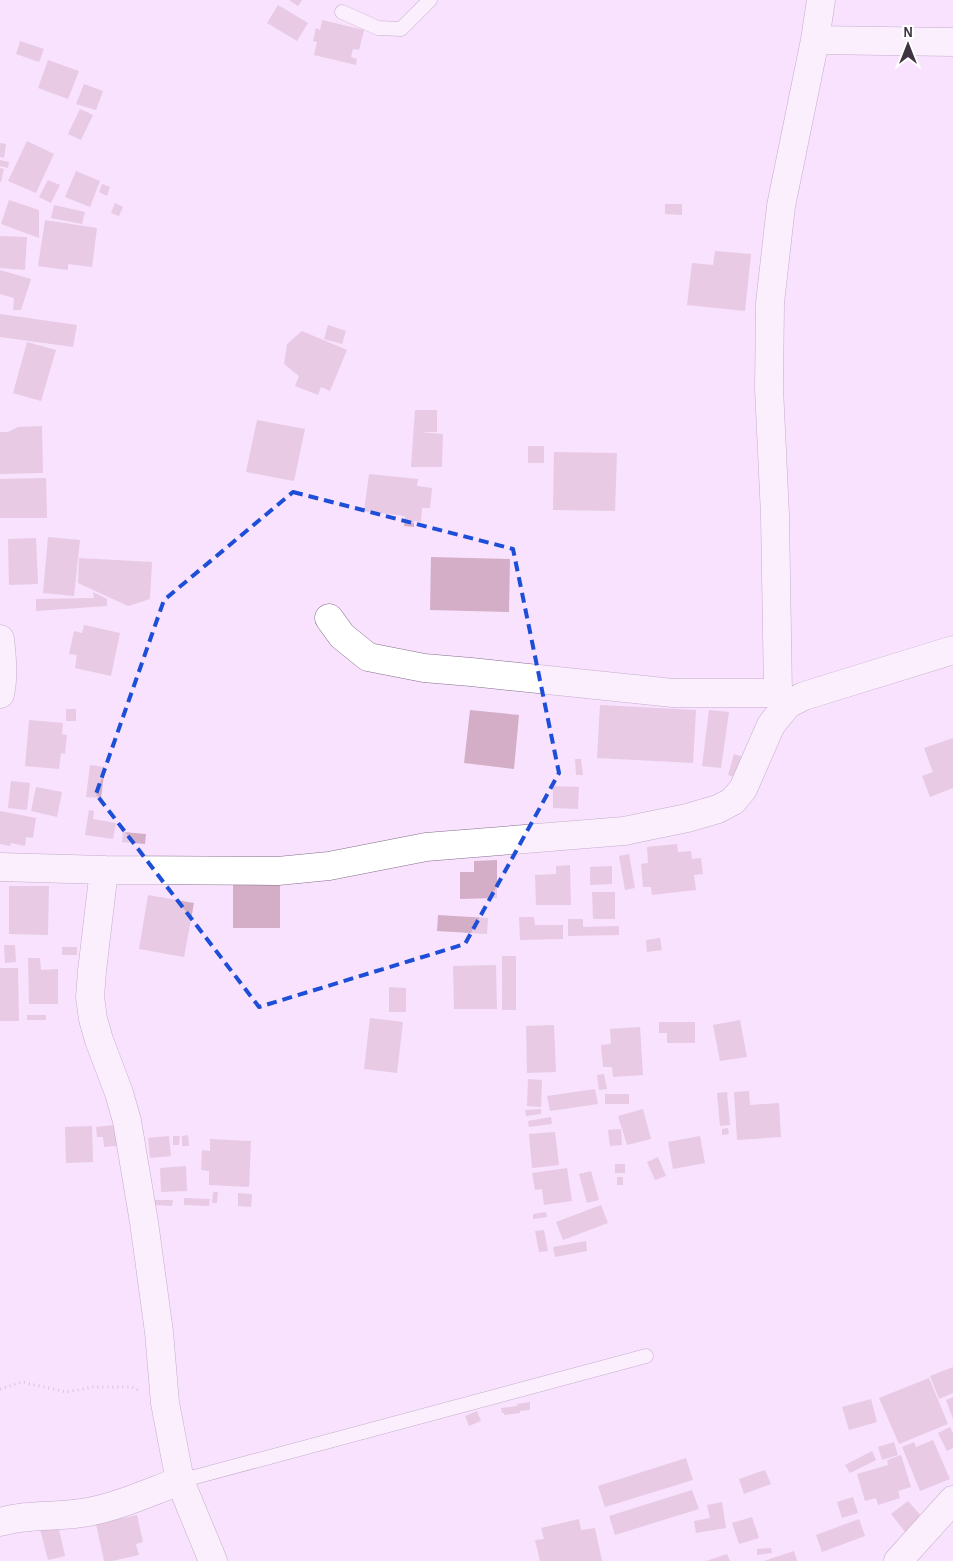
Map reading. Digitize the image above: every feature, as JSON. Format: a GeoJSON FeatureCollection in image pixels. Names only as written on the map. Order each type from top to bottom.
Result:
{"type":"FeatureCollection","features":[{"type":"Feature","properties":{"kind":"street"},"geometry":{"type":"LineString","coordinates":[[0,867],[104,870],[278,871],[328,866],[426,847],[624,831],[687,818],[718,809],[733,801],[743,789],[783,699],[769,388],[770,304],[781,206],[815,40],[821,0]]}},
{"type":"Feature","properties":{"kind":"street"},"geometry":{"type":"LineString","coordinates":[[815,40],[953,42]]}},
{"type":"Feature","properties":{"kind":"street"},"geometry":{"type":"LineString","coordinates":[[329,618],[342,636],[368,657],[424,668],[480,672],[673,693],[783,699],[804,696],[953,650]]}},
{"type":"Feature","properties":{"kind":"street"},"geometry":{"type":"LineString","coordinates":[[0,639],[2,687],[0,694]]}},
{"type":"Feature","properties":{"kind":"street"},"geometry":{"type":"LineString","coordinates":[[104,870],[90,997],[93,1019],[98,1040],[119,1093],[127,1122],[144,1222],[159,1332],[165,1403],[180,1481],[213,1561]]}},
{"type":"Feature","properties":{"kind":"street"},"geometry":{"type":"LineString","coordinates":[[0,1522],[29,1516],[87,1512],[107,1507],[180,1481]]}},
{"type":"Feature","properties":{"kind":"street"},"geometry":{"type":"LineString","coordinates":[[898,1561],[953,1500]]}},
{"type":"Feature","properties":{"kind":"lane"},"geometry":{"type":"LineString","coordinates":[[342,12],[378,28],[401,29],[430,0]]}},
{"type":"Feature","properties":{"kind":"lane"},"geometry":{"type":"LineString","coordinates":[[180,1481],[646,1356]]}},
{"type":"Feature","properties":{"kind":"path"},"geometry":{"type":"LineString","coordinates":[[0,1389],[22,1382],[66,1392],[93,1387],[131,1387],[165,1403]]}},
{"type":"Feature","properties":{"kind":"highlighted area"},"geometry":{"type":"Polygon","coordinates":[[[293,492],[513,549],[559,773],[465,944],[259,1007],[96,794],[164,600],[293,492]]]}},
{"type":"Feature","properties":{"kind":"building"},"geometry":{"type":"Polygon","coordinates":[[[289,0],[302,0],[298,6],[289,0]]]}},
{"type":"Feature","properties":{"kind":"building"},"geometry":{"type":"Polygon","coordinates":[[[278,5],[308,23],[297,41],[267,23],[278,5]]]}},
{"type":"Feature","properties":{"kind":"building"},"geometry":{"type":"Polygon","coordinates":[[[322,20],[364,30],[359,50],[353,49],[351,57],[357,59],[356,65],[314,55],[317,42],[313,41],[316,28],[320,30],[322,20]]]}},
{"type":"Feature","properties":{"kind":"building"},"geometry":{"type":"Polygon","coordinates":[[[20,41],[44,49],[39,62],[16,54],[20,41]]]}},
{"type":"Feature","properties":{"kind":"building"},"geometry":{"type":"Polygon","coordinates":[[[48,60],[79,71],[68,99],[38,88],[48,60]]]}},
{"type":"Feature","properties":{"kind":"building"},"geometry":{"type":"Polygon","coordinates":[[[84,84],[103,91],[96,110],[76,104],[84,84]]]}},
{"type":"Feature","properties":{"kind":"building"},"geometry":{"type":"Polygon","coordinates":[[[80,109],[93,115],[81,140],[68,134],[80,109]]]}},
{"type":"Feature","properties":{"kind":"building"},"geometry":{"type":"Polygon","coordinates":[[[27,141],[54,154],[36,193],[8,181],[27,141]]]}},
{"type":"Feature","properties":{"kind":"building"},"geometry":{"type":"Polygon","coordinates":[[[0,143],[6,144],[4,158],[0,157],[0,143]]]}},
{"type":"Feature","properties":{"kind":"building"},"geometry":{"type":"Polygon","coordinates":[[[0,160],[9,162],[8,168],[0,166],[0,160]]]}},
{"type":"Feature","properties":{"kind":"building"},"geometry":{"type":"Polygon","coordinates":[[[0,168],[4,169],[1,182],[0,182],[0,168]]]}},
{"type":"Feature","properties":{"kind":"building"},"geometry":{"type":"Polygon","coordinates":[[[76,171],[100,181],[90,207],[65,197],[76,171]]]}},
{"type":"Feature","properties":{"kind":"building"},"geometry":{"type":"Polygon","coordinates":[[[48,180],[60,185],[51,203],[39,197],[48,180]]]}},
{"type":"Feature","properties":{"kind":"building"},"geometry":{"type":"Polygon","coordinates":[[[102,184],[110,187],[107,196],[99,192],[102,184]]]}},
{"type":"Feature","properties":{"kind":"building"},"geometry":{"type":"Polygon","coordinates":[[[9,200],[39,210],[39,238],[1,224],[9,200]]]}},
{"type":"Feature","properties":{"kind":"building"},"geometry":{"type":"Polygon","coordinates":[[[115,203],[123,207],[119,216],[111,213],[115,203]]]}},
{"type":"Feature","properties":{"kind":"building"},"geometry":{"type":"Polygon","coordinates":[[[665,204],[682,204],[682,215],[665,214],[665,204]]]}},
{"type":"Feature","properties":{"kind":"building"},"geometry":{"type":"Polygon","coordinates":[[[54,205],[85,212],[82,224],[51,218],[54,205]]]}},
{"type":"Feature","properties":{"kind":"building"},"geometry":{"type":"Polygon","coordinates":[[[45,220],[97,228],[92,267],[68,264],[68,270],[38,266],[45,220]]]}},
{"type":"Feature","properties":{"kind":"building"},"geometry":{"type":"Polygon","coordinates":[[[0,236],[27,237],[25,270],[0,268],[0,236]]]}},
{"type":"Feature","properties":{"kind":"building"},"geometry":{"type":"Polygon","coordinates":[[[715,251],[751,254],[745,311],[687,305],[692,263],[713,265],[715,251]]]}},
{"type":"Feature","properties":{"kind":"building"},"geometry":{"type":"Polygon","coordinates":[[[0,270],[31,279],[21,310],[13,310],[14,298],[0,294],[0,270]]]}},
{"type":"Feature","properties":{"kind":"building"},"geometry":{"type":"Polygon","coordinates":[[[0,314],[77,325],[73,347],[0,337],[0,314]]]}},
{"type":"Feature","properties":{"kind":"building"},"geometry":{"type":"Polygon","coordinates":[[[328,325],[346,331],[342,344],[324,339],[328,325]]]}},
{"type":"Feature","properties":{"kind":"building"},"geometry":{"type":"Polygon","coordinates":[[[302,331],[347,350],[330,391],[321,387],[318,395],[295,386],[299,376],[284,364],[287,344],[302,331]]]}},
{"type":"Feature","properties":{"kind":"building"},"geometry":{"type":"Polygon","coordinates":[[[27,342],[56,350],[41,401],[13,393],[27,342]]]}},
{"type":"Feature","properties":{"kind":"building"},"geometry":{"type":"Polygon","coordinates":[[[415,410],[437,410],[437,432],[420,432],[443,434],[442,467],[411,467],[415,410]]]}},
{"type":"Feature","properties":{"kind":"building"},"geometry":{"type":"Polygon","coordinates":[[[257,420],[305,429],[294,481],[246,472],[257,420]]]}},
{"type":"Feature","properties":{"kind":"building"},"geometry":{"type":"Polygon","coordinates":[[[42,426],[43,473],[0,474],[0,432],[8,432],[18,427],[42,426]]]}},
{"type":"Feature","properties":{"kind":"building"},"geometry":{"type":"Polygon","coordinates":[[[528,446],[544,446],[544,463],[528,463],[528,446]]]}},
{"type":"Feature","properties":{"kind":"building"},"geometry":{"type":"Polygon","coordinates":[[[554,452],[617,453],[615,511],[553,510],[554,452]]]}},
{"type":"Feature","properties":{"kind":"building"},"geometry":{"type":"Polygon","coordinates":[[[369,474],[418,479],[417,486],[432,488],[430,508],[422,508],[421,522],[414,521],[414,527],[404,526],[405,516],[364,511],[369,474]]]}},
{"type":"Feature","properties":{"kind":"building"},"geometry":{"type":"Polygon","coordinates":[[[46,478],[47,518],[0,518],[0,479],[46,478]]]}},
{"type":"Feature","properties":{"kind":"building"},"geometry":{"type":"Polygon","coordinates":[[[48,537],[80,540],[74,596],[43,593],[48,537]]]}},
{"type":"Feature","properties":{"kind":"building"},"geometry":{"type":"Polygon","coordinates":[[[36,538],[38,584],[9,585],[8,539],[36,538]]]}},
{"type":"Feature","properties":{"kind":"building"},"geometry":{"type":"Polygon","coordinates":[[[431,557],[510,559],[509,612],[430,610],[431,557]]]}},
{"type":"Feature","properties":{"kind":"building"},"geometry":{"type":"Polygon","coordinates":[[[79,558],[152,562],[150,599],[128,606],[78,583],[79,558]]]}},
{"type":"Feature","properties":{"kind":"building"},"geometry":{"type":"Polygon","coordinates":[[[93,592],[107,599],[107,606],[36,611],[36,599],[94,598],[93,592]]]}},
{"type":"Feature","properties":{"kind":"building"},"geometry":{"type":"Polygon","coordinates":[[[84,625],[120,633],[111,676],[75,668],[77,655],[69,654],[74,631],[82,633],[84,625]]]}},
{"type":"Feature","properties":{"kind":"building"},"geometry":{"type":"Polygon","coordinates":[[[600,705],[696,710],[693,763],[597,758],[600,705]]]}},
{"type":"Feature","properties":{"kind":"building"},"geometry":{"type":"Polygon","coordinates":[[[66,709],[76,709],[76,721],[66,721],[66,709]]]}},
{"type":"Feature","properties":{"kind":"building"},"geometry":{"type":"Polygon","coordinates":[[[470,710],[519,715],[514,769],[464,763],[470,710]]]}},
{"type":"Feature","properties":{"kind":"building"},"geometry":{"type":"Polygon","coordinates":[[[709,710],[729,712],[721,768],[702,766],[709,710]]]}},
{"type":"Feature","properties":{"kind":"building"},"geometry":{"type":"Polygon","coordinates":[[[29,720],[63,723],[62,734],[67,735],[65,754],[61,753],[59,769],[25,766],[29,720]]]}},
{"type":"Feature","properties":{"kind":"building"},"geometry":{"type":"Polygon","coordinates":[[[953,738],[953,788],[930,797],[922,776],[933,772],[924,748],[953,738]]]}},
{"type":"Feature","properties":{"kind":"building"},"geometry":{"type":"Polygon","coordinates":[[[734,754],[743,757],[737,778],[728,775],[734,754]]]}},
{"type":"Feature","properties":{"kind":"building"},"geometry":{"type":"Polygon","coordinates":[[[575,759],[581,759],[583,775],[576,775],[575,759]]]}},
{"type":"Feature","properties":{"kind":"building"},"geometry":{"type":"Polygon","coordinates":[[[90,765],[105,767],[101,798],[86,797],[90,765]]]}},
{"type":"Feature","properties":{"kind":"building"},"geometry":{"type":"Polygon","coordinates":[[[11,781],[30,783],[27,810],[8,808],[11,781]]]}},
{"type":"Feature","properties":{"kind":"building"},"geometry":{"type":"Polygon","coordinates":[[[553,786],[579,787],[578,809],[553,808],[553,786]]]}},
{"type":"Feature","properties":{"kind":"building"},"geometry":{"type":"Polygon","coordinates":[[[36,787],[62,792],[57,817],[31,811],[36,787]]]}},
{"type":"Feature","properties":{"kind":"building"},"geometry":{"type":"Polygon","coordinates":[[[89,810],[94,811],[93,819],[116,823],[113,839],[85,835],[89,810]]]}},
{"type":"Feature","properties":{"kind":"building"},"geometry":{"type":"Polygon","coordinates":[[[0,811],[36,818],[33,838],[26,837],[25,846],[11,843],[10,846],[0,844],[0,811]]]}},
{"type":"Feature","properties":{"kind":"building"},"geometry":{"type":"Polygon","coordinates":[[[123,832],[146,834],[145,844],[122,842],[123,832]]]}},
{"type":"Feature","properties":{"kind":"building"},"geometry":{"type":"Polygon","coordinates":[[[677,844],[678,852],[691,851],[692,859],[701,858],[703,874],[694,875],[696,890],[652,895],[651,887],[643,887],[641,864],[648,863],[647,847],[677,844]]]}},
{"type":"Feature","properties":{"kind":"building"},"geometry":{"type":"Polygon","coordinates":[[[629,854],[635,888],[625,890],[619,856],[629,854]]]}},
{"type":"Feature","properties":{"kind":"building"},"geometry":{"type":"Polygon","coordinates":[[[497,860],[497,898],[460,899],[460,872],[474,872],[474,861],[497,860]]]}},
{"type":"Feature","properties":{"kind":"building"},"geometry":{"type":"Polygon","coordinates":[[[570,865],[571,905],[536,905],[535,875],[556,874],[556,866],[570,865]]]}},
{"type":"Feature","properties":{"kind":"building"},"geometry":{"type":"Polygon","coordinates":[[[612,866],[612,884],[590,885],[590,867],[612,866]]]}},
{"type":"Feature","properties":{"kind":"building"},"geometry":{"type":"Polygon","coordinates":[[[233,881],[280,881],[280,928],[233,928],[233,881]]]}},
{"type":"Feature","properties":{"kind":"building"},"geometry":{"type":"Polygon","coordinates":[[[9,886],[49,886],[48,935],[9,934],[9,886]]]}},
{"type":"Feature","properties":{"kind":"building"},"geometry":{"type":"Polygon","coordinates":[[[592,892],[615,892],[615,919],[593,919],[592,892]]]}},
{"type":"Feature","properties":{"kind":"building"},"geometry":{"type":"Polygon","coordinates":[[[148,895],[194,903],[184,957],[139,949],[148,895]]]}},
{"type":"Feature","properties":{"kind":"building"},"geometry":{"type":"Polygon","coordinates":[[[438,915],[488,918],[487,934],[437,931],[438,915]]]}},
{"type":"Feature","properties":{"kind":"building"},"geometry":{"type":"Polygon","coordinates":[[[519,917],[534,917],[535,925],[563,925],[563,939],[520,940],[519,917]]]}},
{"type":"Feature","properties":{"kind":"building"},"geometry":{"type":"Polygon","coordinates":[[[568,919],[583,919],[583,927],[619,926],[619,935],[568,936],[568,919]]]}},
{"type":"Feature","properties":{"kind":"building"},"geometry":{"type":"Polygon","coordinates":[[[660,938],[662,950],[647,952],[646,940],[660,938]]]}},
{"type":"Feature","properties":{"kind":"building"},"geometry":{"type":"Polygon","coordinates":[[[4,945],[15,945],[16,962],[5,963],[4,945]]]}},
{"type":"Feature","properties":{"kind":"building"},"geometry":{"type":"Polygon","coordinates":[[[62,947],[77,947],[77,955],[62,955],[62,947]]]}},
{"type":"Feature","properties":{"kind":"building"},"geometry":{"type":"Polygon","coordinates":[[[502,956],[516,956],[516,1010],[502,1010],[502,956]]]}},
{"type":"Feature","properties":{"kind":"building"},"geometry":{"type":"Polygon","coordinates":[[[28,958],[40,958],[41,970],[58,969],[58,1004],[29,1004],[28,958]]]}},
{"type":"Feature","properties":{"kind":"building"},"geometry":{"type":"Polygon","coordinates":[[[496,965],[497,1009],[454,1009],[453,966],[496,965]]]}},
{"type":"Feature","properties":{"kind":"building"},"geometry":{"type":"Polygon","coordinates":[[[0,968],[18,968],[19,1021],[0,1021],[0,968]]]}},
{"type":"Feature","properties":{"kind":"building"},"geometry":{"type":"Polygon","coordinates":[[[389,987],[406,988],[406,1012],[389,1012],[389,987]]]}},
{"type":"Feature","properties":{"kind":"building"},"geometry":{"type":"Polygon","coordinates":[[[27,1015],[46,1015],[46,1020],[27,1020],[27,1015]]]}},
{"type":"Feature","properties":{"kind":"building"},"geometry":{"type":"Polygon","coordinates":[[[370,1018],[403,1022],[397,1073],[364,1069],[370,1018]]]}},
{"type":"Feature","properties":{"kind":"building"},"geometry":{"type":"Polygon","coordinates":[[[740,1020],[747,1057],[720,1061],[713,1025],[740,1020]]]}},
{"type":"Feature","properties":{"kind":"building"},"geometry":{"type":"Polygon","coordinates":[[[659,1022],[695,1022],[695,1043],[667,1043],[667,1033],[659,1033],[659,1022]]]}},
{"type":"Feature","properties":{"kind":"building"},"geometry":{"type":"Polygon","coordinates":[[[554,1025],[556,1072],[527,1073],[526,1026],[554,1025]]]}},
{"type":"Feature","properties":{"kind":"building"},"geometry":{"type":"Polygon","coordinates":[[[640,1027],[643,1075],[613,1077],[612,1067],[603,1067],[601,1045],[611,1044],[610,1029],[640,1027]]]}},
{"type":"Feature","properties":{"kind":"building"},"geometry":{"type":"Polygon","coordinates":[[[604,1074],[607,1089],[599,1090],[597,1075],[604,1074]]]}},
{"type":"Feature","properties":{"kind":"building"},"geometry":{"type":"Polygon","coordinates":[[[528,1079],[542,1080],[541,1107],[527,1106],[528,1079]]]}},
{"type":"Feature","properties":{"kind":"building"},"geometry":{"type":"Polygon","coordinates":[[[595,1089],[598,1104],[550,1111],[547,1096],[595,1089]]]}},
{"type":"Feature","properties":{"kind":"building"},"geometry":{"type":"Polygon","coordinates":[[[749,1091],[750,1105],[779,1103],[781,1137],[737,1140],[734,1092],[749,1091]]]}},
{"type":"Feature","properties":{"kind":"building"},"geometry":{"type":"Polygon","coordinates":[[[727,1092],[730,1125],[720,1126],[717,1093],[727,1092]]]}},
{"type":"Feature","properties":{"kind":"building"},"geometry":{"type":"Polygon","coordinates":[[[605,1094],[629,1094],[629,1104],[605,1104],[605,1094]]]}},
{"type":"Feature","properties":{"kind":"building"},"geometry":{"type":"Polygon","coordinates":[[[541,1109],[541,1114],[526,1116],[525,1110],[541,1109]]]}},
{"type":"Feature","properties":{"kind":"building"},"geometry":{"type":"Polygon","coordinates":[[[643,1109],[651,1139],[627,1145],[618,1116],[643,1109]]]}},
{"type":"Feature","properties":{"kind":"building"},"geometry":{"type":"Polygon","coordinates":[[[551,1117],[552,1124],[529,1127],[528,1121],[551,1117]]]}},
{"type":"Feature","properties":{"kind":"building"},"geometry":{"type":"Polygon","coordinates":[[[114,1125],[117,1146],[104,1147],[103,1137],[97,1137],[96,1127],[114,1125]]]}},
{"type":"Feature","properties":{"kind":"building"},"geometry":{"type":"Polygon","coordinates":[[[92,1126],[93,1162],[66,1163],[65,1127],[92,1126]]]}},
{"type":"Feature","properties":{"kind":"building"},"geometry":{"type":"Polygon","coordinates":[[[728,1128],[729,1134],[722,1135],[722,1129],[728,1128]]]}},
{"type":"Feature","properties":{"kind":"building"},"geometry":{"type":"Polygon","coordinates":[[[621,1129],[622,1145],[610,1146],[608,1130],[621,1129]]]}},
{"type":"Feature","properties":{"kind":"building"},"geometry":{"type":"Polygon","coordinates":[[[555,1132],[559,1165],[532,1168],[529,1134],[555,1132]]]}},
{"type":"Feature","properties":{"kind":"building"},"geometry":{"type":"Polygon","coordinates":[[[188,1135],[189,1146],[182,1146],[182,1136],[188,1135]]]}},
{"type":"Feature","properties":{"kind":"building"},"geometry":{"type":"Polygon","coordinates":[[[169,1136],[171,1156],[150,1158],[148,1138],[169,1136]]]}},
{"type":"Feature","properties":{"kind":"building"},"geometry":{"type":"Polygon","coordinates":[[[173,1136],[180,1136],[179,1145],[173,1145],[173,1136]]]}},
{"type":"Feature","properties":{"kind":"building"},"geometry":{"type":"Polygon","coordinates":[[[700,1136],[705,1163],[673,1169],[668,1142],[700,1136]]]}},
{"type":"Feature","properties":{"kind":"building"},"geometry":{"type":"Polygon","coordinates":[[[210,1139],[251,1141],[249,1187],[209,1185],[209,1171],[201,1170],[202,1150],[210,1151],[210,1139]]]}},
{"type":"Feature","properties":{"kind":"building"},"geometry":{"type":"Polygon","coordinates":[[[658,1157],[666,1176],[655,1180],[647,1162],[658,1157]]]}},
{"type":"Feature","properties":{"kind":"building"},"geometry":{"type":"Polygon","coordinates":[[[615,1164],[625,1164],[625,1173],[615,1173],[615,1164]]]}},
{"type":"Feature","properties":{"kind":"building"},"geometry":{"type":"Polygon","coordinates":[[[186,1166],[187,1191],[161,1192],[160,1168],[186,1166]]]}},
{"type":"Feature","properties":{"kind":"building"},"geometry":{"type":"Polygon","coordinates":[[[567,1168],[572,1201],[544,1205],[542,1189],[535,1190],[532,1173],[567,1168]]]}},
{"type":"Feature","properties":{"kind":"building"},"geometry":{"type":"Polygon","coordinates":[[[591,1171],[599,1200],[587,1203],[579,1174],[591,1171]]]}},
{"type":"Feature","properties":{"kind":"building"},"geometry":{"type":"Polygon","coordinates":[[[617,1177],[623,1177],[623,1185],[617,1185],[617,1177]]]}},
{"type":"Feature","properties":{"kind":"building"},"geometry":{"type":"Polygon","coordinates":[[[213,1192],[218,1192],[217,1203],[212,1203],[213,1192]]]}},
{"type":"Feature","properties":{"kind":"building"},"geometry":{"type":"Polygon","coordinates":[[[238,1193],[252,1194],[251,1207],[238,1206],[238,1193]]]}},
{"type":"Feature","properties":{"kind":"building"},"geometry":{"type":"Polygon","coordinates":[[[184,1198],[210,1199],[209,1206],[184,1205],[184,1198]]]}},
{"type":"Feature","properties":{"kind":"building"},"geometry":{"type":"Polygon","coordinates":[[[154,1200],[173,1200],[172,1206],[154,1205],[154,1200]]]}},
{"type":"Feature","properties":{"kind":"building"},"geometry":{"type":"Polygon","coordinates":[[[601,1205],[608,1223],[563,1240],[556,1222],[601,1205]]]}},
{"type":"Feature","properties":{"kind":"building"},"geometry":{"type":"Polygon","coordinates":[[[546,1212],[547,1217],[533,1219],[533,1214],[546,1212]]]}},
{"type":"Feature","properties":{"kind":"building"},"geometry":{"type":"Polygon","coordinates":[[[544,1230],[548,1251],[539,1252],[535,1231],[544,1230]]]}},
{"type":"Feature","properties":{"kind":"building"},"geometry":{"type":"Polygon","coordinates":[[[586,1241],[587,1251],[555,1257],[553,1247],[586,1241]]]}},
{"type":"Feature","properties":{"kind":"building"},"geometry":{"type":"Polygon","coordinates":[[[953,1367],[953,1393],[939,1399],[930,1376],[953,1367]]]}},
{"type":"Feature","properties":{"kind":"building"},"geometry":{"type":"Polygon","coordinates":[[[929,1378],[948,1424],[899,1444],[879,1398],[929,1378]]]}},
{"type":"Feature","properties":{"kind":"building"},"geometry":{"type":"Polygon","coordinates":[[[953,1397],[953,1419],[946,1400],[953,1397]]]}},
{"type":"Feature","properties":{"kind":"building"},"geometry":{"type":"Polygon","coordinates":[[[871,1399],[877,1422],[849,1430],[842,1407],[871,1399]]]}},
{"type":"Feature","properties":{"kind":"building"},"geometry":{"type":"Polygon","coordinates":[[[530,1402],[530,1410],[504,1415],[502,1413],[501,1408],[530,1402]]]}},
{"type":"Feature","properties":{"kind":"building"},"geometry":{"type":"Polygon","coordinates":[[[477,1411],[481,1421],[469,1426],[465,1416],[477,1411]]]}},
{"type":"Feature","properties":{"kind":"building"},"geometry":{"type":"Polygon","coordinates":[[[950,1427],[953,1433],[953,1448],[947,1451],[938,1433],[950,1427]]]}},
{"type":"Feature","properties":{"kind":"building"},"geometry":{"type":"Polygon","coordinates":[[[933,1440],[950,1479],[920,1491],[902,1447],[914,1442],[916,1447],[933,1440]]]}},
{"type":"Feature","properties":{"kind":"building"},"geometry":{"type":"Polygon","coordinates":[[[894,1442],[898,1455],[882,1460],[878,1447],[894,1442]]]}},
{"type":"Feature","properties":{"kind":"building"},"geometry":{"type":"Polygon","coordinates":[[[872,1451],[876,1460],[850,1473],[845,1465],[872,1451]]]}},
{"type":"Feature","properties":{"kind":"building"},"geometry":{"type":"Polygon","coordinates":[[[901,1455],[911,1487],[898,1491],[900,1498],[878,1505],[876,1498],[865,1501],[857,1474],[888,1465],[887,1460],[901,1455]]]}},
{"type":"Feature","properties":{"kind":"building"},"geometry":{"type":"Polygon","coordinates":[[[686,1458],[693,1480],[605,1507],[598,1486],[686,1458]]]}},
{"type":"Feature","properties":{"kind":"building"},"geometry":{"type":"Polygon","coordinates":[[[765,1470],[771,1484],[744,1494],[739,1479],[765,1470]]]}},
{"type":"Feature","properties":{"kind":"building"},"geometry":{"type":"Polygon","coordinates":[[[692,1490],[699,1509],[615,1535],[609,1516],[692,1490]]]}},
{"type":"Feature","properties":{"kind":"building"},"geometry":{"type":"Polygon","coordinates":[[[853,1497],[858,1513],[842,1518],[837,1502],[853,1497]]]}},
{"type":"Feature","properties":{"kind":"building"},"geometry":{"type":"Polygon","coordinates":[[[908,1501],[924,1519],[906,1533],[891,1514],[908,1501]]]}},
{"type":"Feature","properties":{"kind":"building"},"geometry":{"type":"Polygon","coordinates":[[[722,1502],[726,1528],[696,1533],[694,1521],[710,1518],[707,1505],[722,1502]]]}},
{"type":"Feature","properties":{"kind":"building"},"geometry":{"type":"Polygon","coordinates":[[[122,1509],[124,1518],[137,1515],[143,1542],[136,1544],[139,1555],[104,1561],[94,1515],[122,1509]]]}},
{"type":"Feature","properties":{"kind":"building"},"geometry":{"type":"Polygon","coordinates":[[[752,1517],[759,1538],[739,1544],[732,1523],[752,1517]]]}},
{"type":"Feature","properties":{"kind":"building"},"geometry":{"type":"Polygon","coordinates":[[[579,1519],[581,1530],[595,1528],[602,1561],[540,1561],[535,1540],[544,1539],[541,1528],[579,1519]]]}},
{"type":"Feature","properties":{"kind":"building"},"geometry":{"type":"Polygon","coordinates":[[[859,1519],[865,1536],[822,1552],[816,1535],[859,1519]]]}},
{"type":"Feature","properties":{"kind":"building"},"geometry":{"type":"Polygon","coordinates":[[[57,1521],[65,1556],[48,1560],[39,1525],[57,1521]]]}},
{"type":"Feature","properties":{"kind":"building"},"geometry":{"type":"Polygon","coordinates":[[[771,1548],[772,1553],[757,1555],[757,1549],[771,1548]]]}},
{"type":"Feature","properties":{"kind":"building"},"geometry":{"type":"Polygon","coordinates":[[[794,1551],[797,1561],[764,1561],[794,1551]]]}},
{"type":"Feature","properties":{"kind":"building"},"geometry":{"type":"Polygon","coordinates":[[[727,1554],[730,1561],[706,1561],[727,1554]]]}}]}
